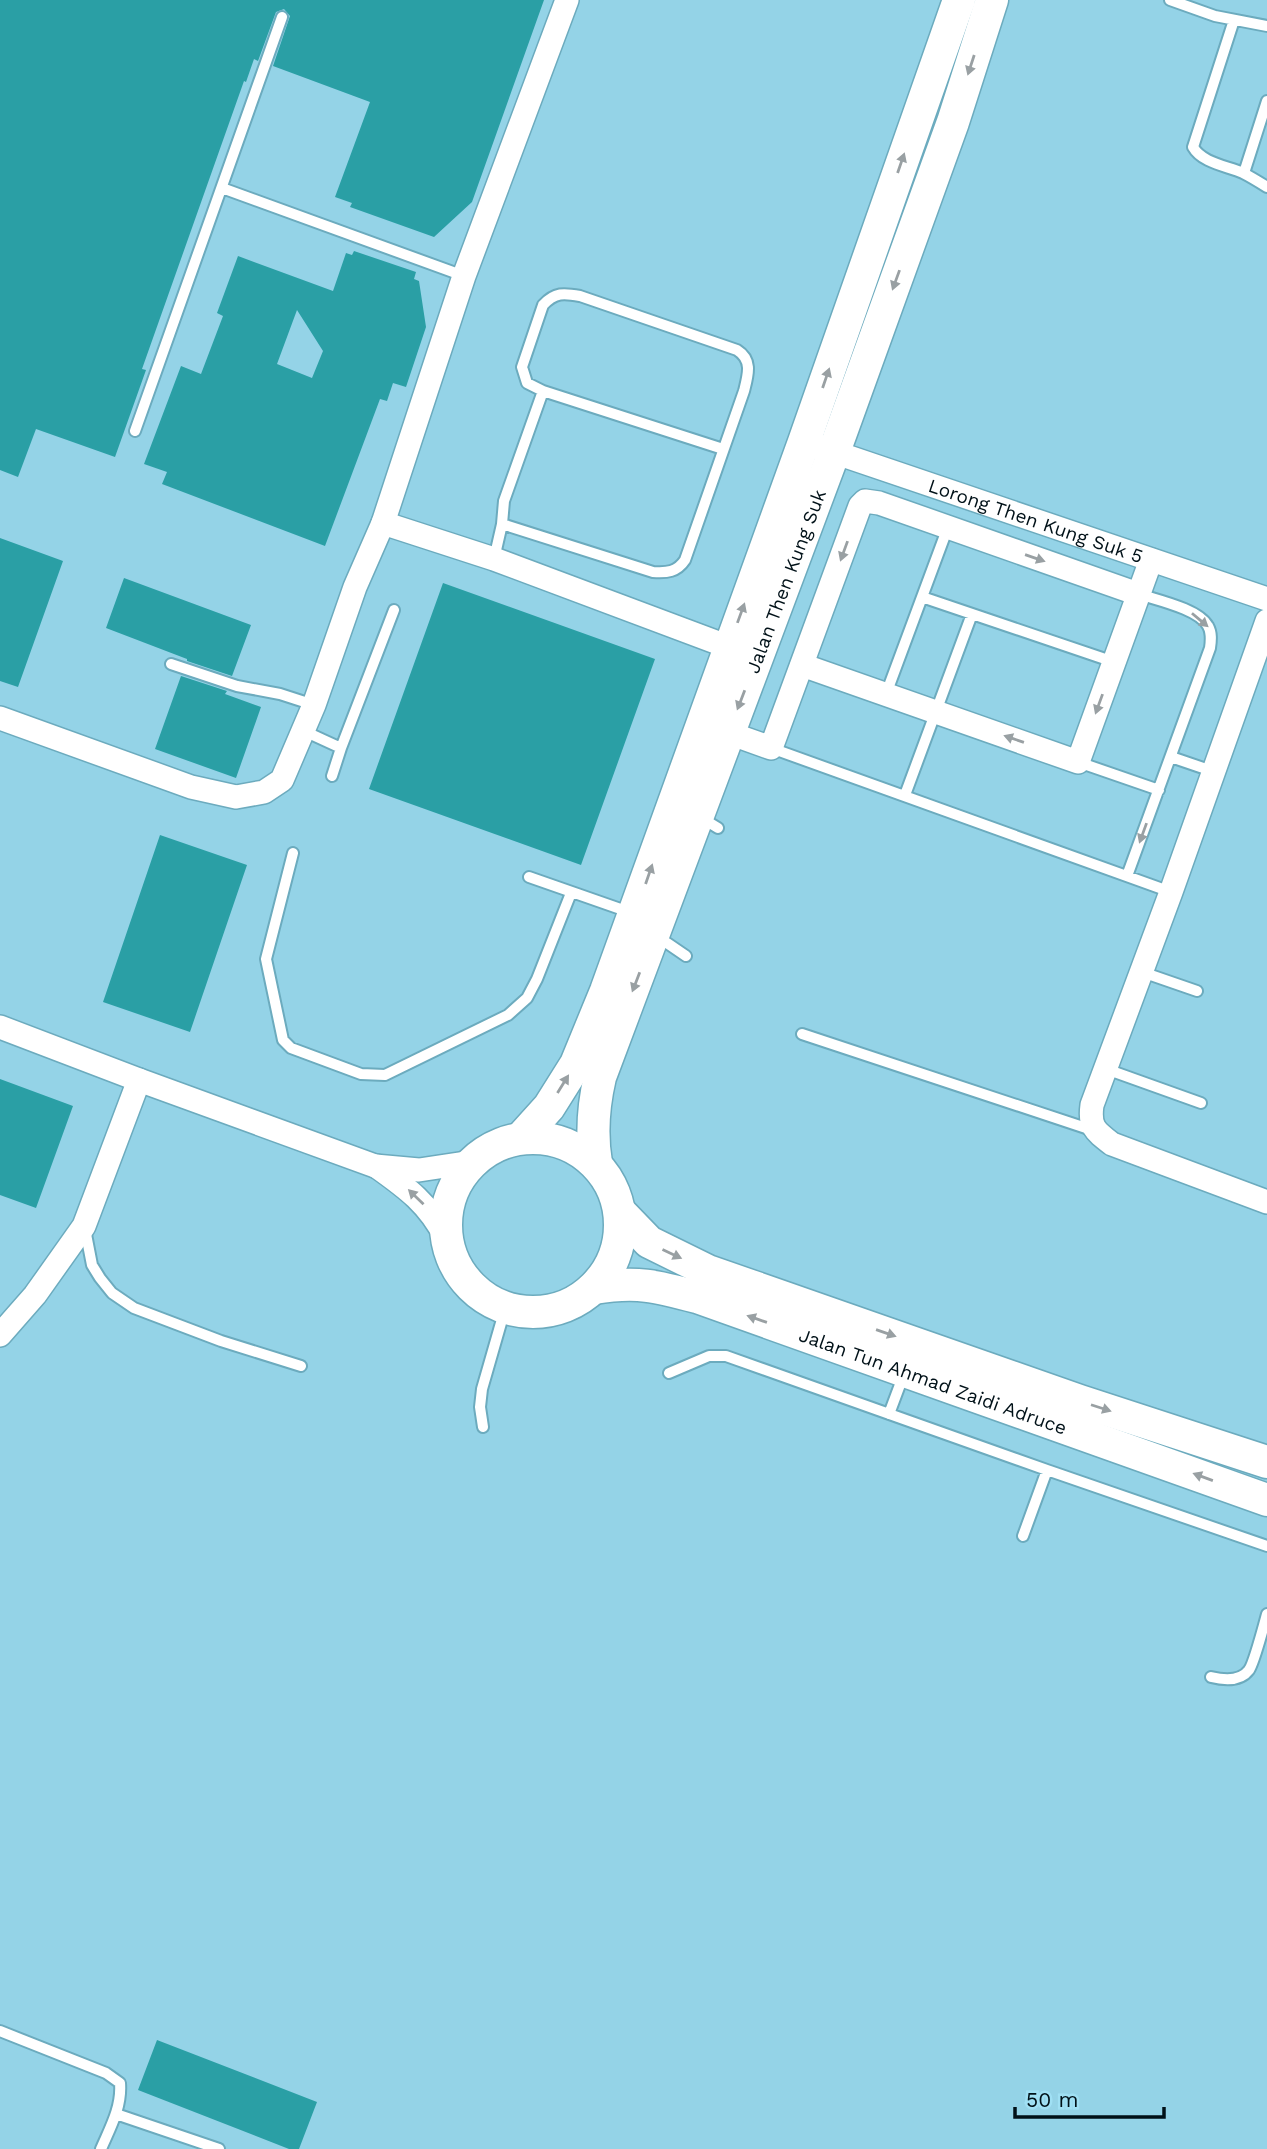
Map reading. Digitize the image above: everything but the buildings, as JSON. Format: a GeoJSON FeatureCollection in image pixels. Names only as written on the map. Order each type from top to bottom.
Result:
{"type":"FeatureCollection","features":[{"type":"Feature","properties":{"kind":"street"},"geometry":{"type":"LineString","coordinates":[[0,718],[191,787],[236,797],[264,792],[282,780],[314,705],[355,587],[383,523],[464,276],[567,0]]}},
{"type":"Feature","properties":{"kind":"street","name":"Jalan Then Kung Suk"},"geometry":{"type":"LineString","coordinates":[[596,1163],[592,1138],[593,1105],[600,1077],[729,648],[958,0]]}},
{"type":"Feature","properties":{"kind":"street","name":"Jalan Then Kung Suk"},"geometry":{"type":"LineString","coordinates":[[521,1138],[549,1107],[576,1064],[606,992],[708,822],[729,733],[953,122],[992,0]]}},
{"type":"Feature","properties":{"kind":"street","name":"Lorong Then Kung Suk 5"},"geometry":{"type":"LineString","coordinates":[[804,442],[1267,599]]}},
{"type":"Feature","properties":{"kind":"street"},"geometry":{"type":"LineString","coordinates":[[729,733],[771,748],[860,506],[865,501],[878,503],[1138,594]]}},
{"type":"Feature","properties":{"kind":"street"},"geometry":{"type":"LineString","coordinates":[[1004,547],[1017,515]]}},
{"type":"Feature","properties":{"kind":"street"},"geometry":{"type":"LineString","coordinates":[[383,523],[494,559],[729,648]]}},
{"type":"Feature","properties":{"kind":"street"},"geometry":{"type":"LineString","coordinates":[[802,665],[1078,762],[1151,560]]}},
{"type":"Feature","properties":{"kind":"street"},"geometry":{"type":"LineString","coordinates":[[1267,621],[1215,772],[1092,1105],[1090,1118],[1095,1131],[1112,1144],[1267,1202]]}},
{"type":"Feature","properties":{"kind":"street"},"geometry":{"type":"LineString","coordinates":[[0,1027],[375,1166],[409,1189],[437,1220],[453,1261],[466,1282],[484,1298],[505,1308],[529,1313],[553,1311],[575,1302],[594,1288],[611,1266],[620,1240],[620,1212],[612,1185],[596,1163],[580,1150],[562,1141],[541,1137],[521,1138],[495,1146],[472,1162],[456,1184],[447,1210],[446,1238]]}},
{"type":"Feature","properties":{"kind":"street"},"geometry":{"type":"LineString","coordinates":[[0,1335],[35,1295],[84,1226],[139,1080]]}},
{"type":"Feature","properties":{"kind":"street"},"geometry":{"type":"LineString","coordinates":[[375,1166],[419,1170],[472,1162]]}},
{"type":"Feature","properties":{"kind":"street","name":"Jalan Tun Ahmad Zaidi Adruce"},"geometry":{"type":"LineString","coordinates":[[620,1212],[649,1242],[708,1270],[1068,1397],[1267,1462]]}},
{"type":"Feature","properties":{"kind":"street","name":"Jalan Tun Ahmad Zaidi Adruce"},"geometry":{"type":"LineString","coordinates":[[594,1288],[650,1285],[696,1297],[1267,1500]]}},
{"type":"Feature","properties":{"kind":"lane"},"geometry":{"type":"LineString","coordinates":[[1170,0],[1204,13],[1267,26]]}},
{"type":"Feature","properties":{"kind":"lane"},"geometry":{"type":"LineString","coordinates":[[135,431],[282,18]]}},
{"type":"Feature","properties":{"kind":"lane"},"geometry":{"type":"LineString","coordinates":[[1234,20],[1193,147],[1203,157],[1244,173],[1267,187]]}},
{"type":"Feature","properties":{"kind":"lane"},"geometry":{"type":"LineString","coordinates":[[1244,173],[1267,101]]}},
{"type":"Feature","properties":{"kind":"lane"},"geometry":{"type":"LineString","coordinates":[[222,188],[464,276]]}},
{"type":"Feature","properties":{"kind":"lane"},"geometry":{"type":"LineString","coordinates":[[502,524],[653,572],[671,572],[680,567],[685,560],[723,449],[746,381],[748,361],[744,354],[737,350],[580,296],[562,293],[551,297],[543,305],[522,367],[527,383],[543,391],[723,449]]}},
{"type":"Feature","properties":{"kind":"lane"},"geometry":{"type":"LineString","coordinates":[[494,559],[504,501],[543,391]]}},
{"type":"Feature","properties":{"kind":"lane"},"geometry":{"type":"LineString","coordinates":[[886,694],[948,527]]}},
{"type":"Feature","properties":{"kind":"lane"},"geometry":{"type":"LineString","coordinates":[[1127,876],[1210,648],[1210,629],[1203,619],[1138,594]]}},
{"type":"Feature","properties":{"kind":"lane"},"geometry":{"type":"LineString","coordinates":[[922,597],[1114,662]]}},
{"type":"Feature","properties":{"kind":"lane"},"geometry":{"type":"LineString","coordinates":[[332,776],[394,610]]}},
{"type":"Feature","properties":{"kind":"lane"},"geometry":{"type":"LineString","coordinates":[[905,795],[972,614]]}},
{"type":"Feature","properties":{"kind":"lane"},"geometry":{"type":"LineString","coordinates":[[171,664],[237,687],[280,694],[314,705]]}},
{"type":"Feature","properties":{"kind":"lane"},"geometry":{"type":"LineString","coordinates":[[303,731],[341,748]]}},
{"type":"Feature","properties":{"kind":"lane"},"geometry":{"type":"LineString","coordinates":[[771,748],[1171,892]]}},
{"type":"Feature","properties":{"kind":"lane"},"geometry":{"type":"LineString","coordinates":[[1171,757],[1215,772]]}},
{"type":"Feature","properties":{"kind":"lane"},"geometry":{"type":"LineString","coordinates":[[1078,762],[1159,790]]}},
{"type":"Feature","properties":{"kind":"lane"},"geometry":{"type":"LineString","coordinates":[[293,853],[266,959],[283,1040],[290,1048],[360,1073],[385,1074],[508,1015],[527,998],[537,979],[570,893]]}},
{"type":"Feature","properties":{"kind":"lane"},"geometry":{"type":"LineString","coordinates":[[529,877],[644,926],[686,957]]}},
{"type":"Feature","properties":{"kind":"lane"},"geometry":{"type":"LineString","coordinates":[[1142,972],[1197,991]]}},
{"type":"Feature","properties":{"kind":"lane"},"geometry":{"type":"LineString","coordinates":[[802,1034],[1095,1131]]}},
{"type":"Feature","properties":{"kind":"lane"},"geometry":{"type":"LineString","coordinates":[[1106,1069],[1201,1103]]}},
{"type":"Feature","properties":{"kind":"lane"},"geometry":{"type":"LineString","coordinates":[[84,1226],[92,1265],[112,1293],[134,1308],[221,1341],[301,1366]]}},
{"type":"Feature","properties":{"kind":"lane"},"geometry":{"type":"LineString","coordinates":[[483,1427],[480,1406],[482,1389],[505,1308]]}},
{"type":"Feature","properties":{"kind":"lane"},"geometry":{"type":"LineString","coordinates":[[669,1373],[709,1356],[726,1356],[1267,1546]]}},
{"type":"Feature","properties":{"kind":"lane"},"geometry":{"type":"LineString","coordinates":[[889,1414],[905,1371]]}},
{"type":"Feature","properties":{"kind":"lane"},"geometry":{"type":"LineString","coordinates":[[1023,1536],[1046,1470]]}},
{"type":"Feature","properties":{"kind":"lane"},"geometry":{"type":"LineString","coordinates":[[1211,1677],[1225,1680],[1238,1678],[1249,1670],[1267,1614]]}},
{"type":"Feature","properties":{"kind":"lane"},"geometry":{"type":"LineString","coordinates":[[0,2031],[114,2077],[120,2083],[121,2095],[116,2114],[102,2149]]}},
{"type":"Feature","properties":{"kind":"lane"},"geometry":{"type":"LineString","coordinates":[[116,2114],[219,2149]]}}]}
